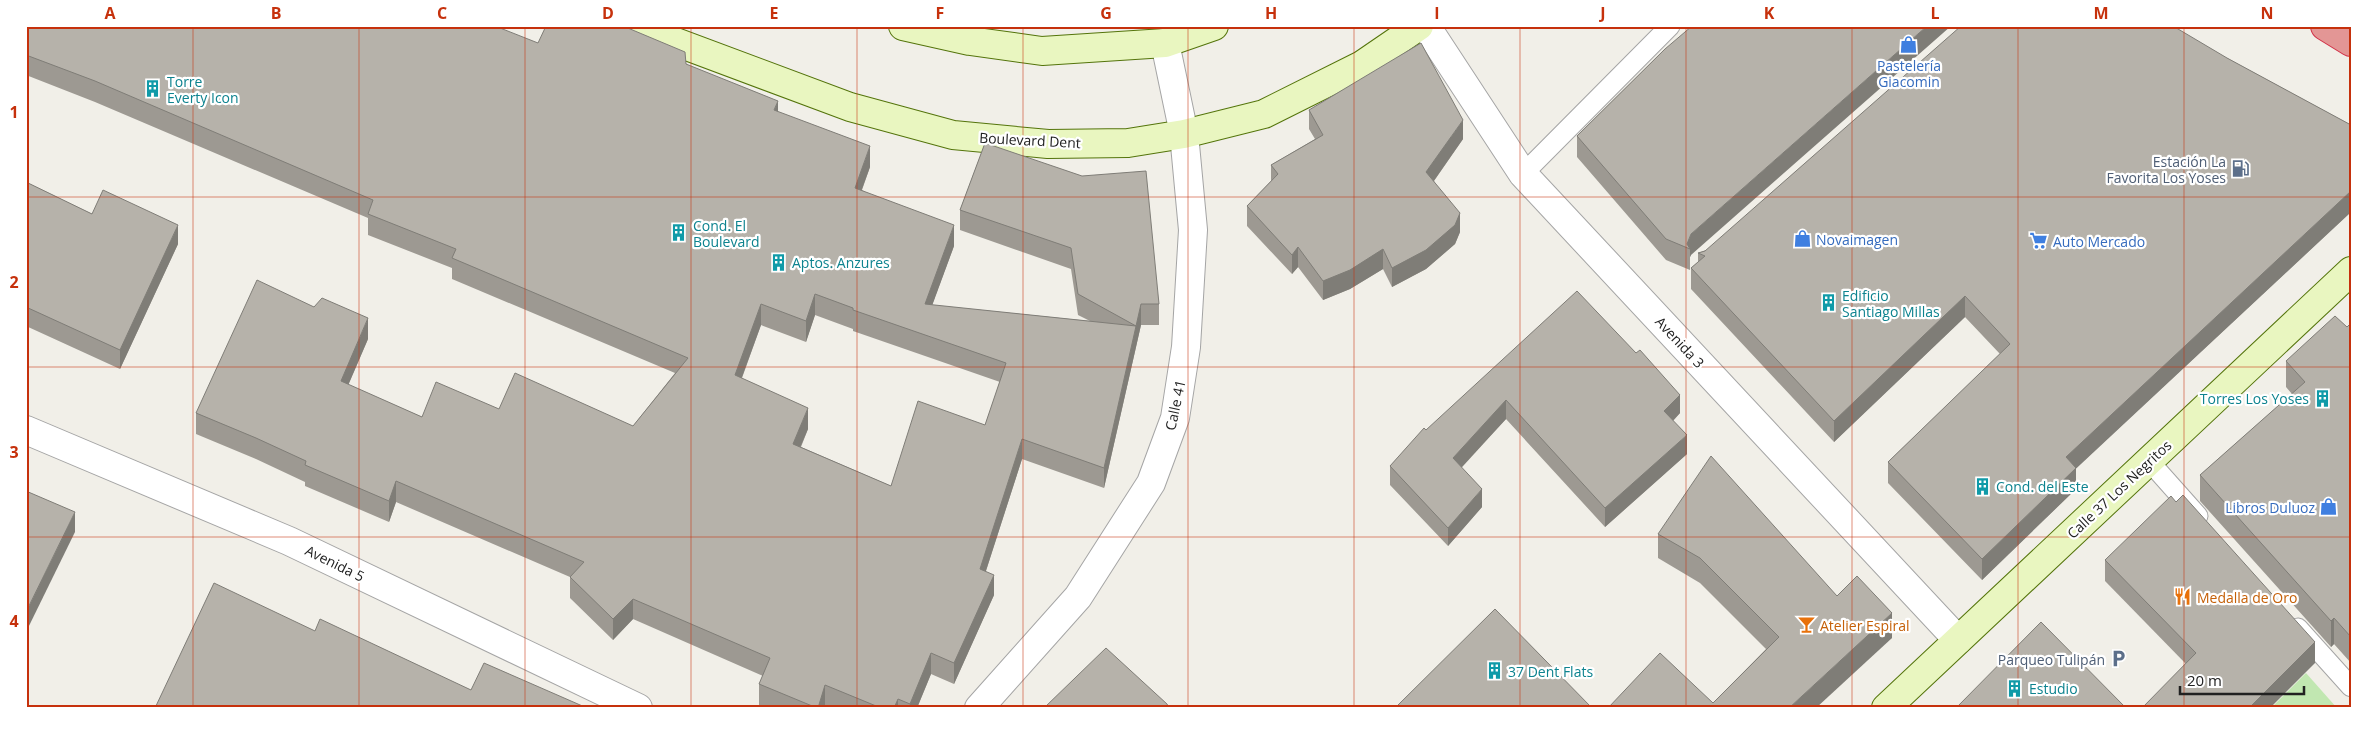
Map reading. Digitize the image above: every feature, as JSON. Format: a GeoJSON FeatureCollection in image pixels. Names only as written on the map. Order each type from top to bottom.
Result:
{"type":"FeatureCollection","features":[{"type":"Feature","properties":{"kind":"highway"},"geometry":{"type":"LineString","coordinates":[[2325,26],[2351,42]]}},
{"type":"Feature","properties":{"kind":"street","name":"Boulevard Dent"},"geometry":{"type":"LineString","coordinates":[[633,26],[850,107],[953,135],[1048,144],[1128,143],[1184,134],[1264,114],[1362,65],[1419,26]]}},
{"type":"Feature","properties":{"kind":"street"},"geometry":{"type":"LineString","coordinates":[[903,26],[970,41],[1042,51],[1165,43],[1214,26]]}},
{"type":"Feature","properties":{"kind":"street","name":"Avenida 3"},"geometry":{"type":"LineString","coordinates":[[1426,26],[1523,174],[1958,640]]}},
{"type":"Feature","properties":{"kind":"street","name":"Calle 41"},"geometry":{"type":"LineString","coordinates":[[979,708],[1078,597],[1151,483],[1175,418],[1186,347],[1193,230],[1184,134],[1165,43]]}},
{"type":"Feature","properties":{"kind":"street","name":"Calle 37 Los Negritos"},"geometry":{"type":"LineString","coordinates":[[1886,708],[2351,271]]}},
{"type":"Feature","properties":{"kind":"street","name":"Avenida 5"},"geometry":{"type":"LineString","coordinates":[[26,430],[289,541],[638,708]]}},
{"type":"Feature","properties":{"kind":"lane"},"geometry":{"type":"LineString","coordinates":[[1523,174],[1670,26]]}},
{"type":"Feature","properties":{"kind":"lane"},"geometry":{"type":"LineString","coordinates":[[2149,461],[2212,532]]}},
{"type":"Feature","properties":{"kind":"lane"},"geometry":{"type":"LineString","coordinates":[[2285,613],[2351,687]]}},
{"type":"Feature","properties":{"kind":"green space"},"geometry":{"type":"Polygon","coordinates":[[[2306,673],[2337,708],[2271,708],[2306,673]]]}},
{"type":"Feature","properties":{"kind":"building"},"geometry":{"type":"Polygon","coordinates":[[[26,26],[495,26],[538,43],[546,26],[623,26],[685,52],[686,64],[778,101],[774,110],[870,146],[855,188],[954,225],[925,304],[1136,326],[1078,294],[1071,248],[960,210],[985,143],[1082,176],[1146,171],[1159,304],[1141,304],[1104,468],[1022,439],[980,569],[994,575],[954,663],[931,653],[910,704],[898,699],[894,708],[881,708],[825,685],[817,708],[759,684],[770,658],[633,599],[613,619],[570,577],[584,562],[396,481],[389,501],[305,465],[306,461],[256,438],[196,413],[257,280],[314,307],[322,298],[368,318],[341,381],[422,417],[436,382],[499,409],[515,373],[633,426],[688,358],[452,258],[456,249],[368,214],[373,200],[95,81],[26,55],[26,26]],[[815,294],[806,321],[761,304],[735,375],[808,408],[793,444],[891,486],[918,401],[985,425],[1006,363],[853,310],[853,308],[815,294]]]}},
{"type":"Feature","properties":{"kind":"building"},"geometry":{"type":"Polygon","coordinates":[[[1692,26],[1927,26],[1691,234],[1687,244],[1690,249],[1666,239],[1577,136],[1665,49],[1692,26]]]}},
{"type":"Feature","properties":{"kind":"building"},"geometry":{"type":"Polygon","coordinates":[[[1961,26],[2173,26],[2227,58],[2351,125],[2351,191],[2066,457],[2076,468],[1982,559],[1888,462],[2010,344],[1965,296],[1834,421],[1691,268],[1705,256],[1698,253],[1705,251],[1961,26]]]}},
{"type":"Feature","properties":{"kind":"building"},"geometry":{"type":"Polygon","coordinates":[[[1421,43],[1463,120],[1426,172],[1460,213],[1455,225],[1426,250],[1392,268],[1383,249],[1350,270],[1323,281],[1298,247],[1292,255],[1247,206],[1278,174],[1271,165],[1323,135],[1309,110],[1421,43]]]}},
{"type":"Feature","properties":{"kind":"building"},"geometry":{"type":"Polygon","coordinates":[[[26,182],[92,214],[103,190],[178,225],[120,350],[26,307],[26,182]]]}},
{"type":"Feature","properties":{"kind":"building"},"geometry":{"type":"Polygon","coordinates":[[[1577,291],[1636,353],[1640,350],[1680,395],[1664,411],[1687,435],[1605,508],[1506,400],[1453,458],[1482,489],[1448,528],[1390,466],[1424,428],[1426,430],[1577,291]]]}},
{"type":"Feature","properties":{"kind":"building"},"geometry":{"type":"Polygon","coordinates":[[[2335,316],[2347,327],[2351,323],[2351,637],[2334,618],[2331,621],[2200,475],[2305,382],[2286,361],[2335,316]]]}},
{"type":"Feature","properties":{"kind":"building"},"geometry":{"type":"Polygon","coordinates":[[[1711,456],[1837,596],[1857,576],[1892,613],[1789,708],[1608,708],[1660,653],[1713,703],[1779,637],[1700,558],[1658,534],[1711,456]]]}},
{"type":"Feature","properties":{"kind":"building"},"geometry":{"type":"Polygon","coordinates":[[[26,491],[75,512],[26,612],[26,491]]]}},
{"type":"Feature","properties":{"kind":"building"},"geometry":{"type":"Polygon","coordinates":[[[2183,495],[2315,642],[2249,708],[2142,708],[2196,653],[2105,560],[2171,496],[2176,502],[2183,495]]]}},
{"type":"Feature","properties":{"kind":"building"},"geometry":{"type":"Polygon","coordinates":[[[214,583],[315,631],[320,619],[471,690],[484,663],[587,708],[155,708],[214,583]]]}},
{"type":"Feature","properties":{"kind":"building"},"geometry":{"type":"Polygon","coordinates":[[[1495,609],[1592,708],[1395,708],[1495,609]]]}},
{"type":"Feature","properties":{"kind":"building"},"geometry":{"type":"Polygon","coordinates":[[[2041,622],[2126,708],[1956,708],[2041,622]]]}},
{"type":"Feature","properties":{"kind":"building"},"geometry":{"type":"Polygon","coordinates":[[[1106,648],[1167,704],[1169,708],[1044,708],[1106,648]]]}},
{"type":"Feature","properties":{"kind":"place","name":"Pastelería Giacomin"},"geometry":{"type":"Point","coordinates":[1909,45]}},
{"type":"Feature","properties":{"kind":"place","name":"Torre Everty Icon"},"geometry":{"type":"Point","coordinates":[153,89]}},
{"type":"Feature","properties":{"kind":"place","name":"Estación La Favorita Los Yoses"},"geometry":{"type":"Point","coordinates":[2240,169]}},
{"type":"Feature","properties":{"kind":"place","name":"Cond. El Boulevard"},"geometry":{"type":"Point","coordinates":[679,233]}},
{"type":"Feature","properties":{"kind":"place","name":"Novaimagen"},"geometry":{"type":"Point","coordinates":[1802,239]}},
{"type":"Feature","properties":{"kind":"place","name":"Auto Mercado"},"geometry":{"type":"Point","coordinates":[2039,241]}},
{"type":"Feature","properties":{"kind":"place","name":"Aptos. Anzures"},"geometry":{"type":"Point","coordinates":[778,262]}},
{"type":"Feature","properties":{"kind":"place","name":"Edificio Santiago Millas"},"geometry":{"type":"Point","coordinates":[1828,303]}},
{"type":"Feature","properties":{"kind":"place","name":"Torres Los Yoses"},"geometry":{"type":"Point","coordinates":[2323,398]}},
{"type":"Feature","properties":{"kind":"place","name":"Cond. del Este"},"geometry":{"type":"Point","coordinates":[1982,486]}},
{"type":"Feature","properties":{"kind":"place","name":"Libros Duluoz"},"geometry":{"type":"Point","coordinates":[2329,507]}},
{"type":"Feature","properties":{"kind":"place","name":"Medalla de Oro"},"geometry":{"type":"Point","coordinates":[2183,597]}},
{"type":"Feature","properties":{"kind":"place","name":"Atelier Espiral"},"geometry":{"type":"Point","coordinates":[1806,625]}},
{"type":"Feature","properties":{"kind":"place","name":"Parqueo Tulipán"},"geometry":{"type":"Point","coordinates":[2119,659]}},
{"type":"Feature","properties":{"kind":"place","name":"37 Dent Flats"},"geometry":{"type":"Point","coordinates":[1494,671]}},
{"type":"Feature","properties":{"kind":"place","name":"Estudio"},"geometry":{"type":"Point","coordinates":[2015,688]}}]}
